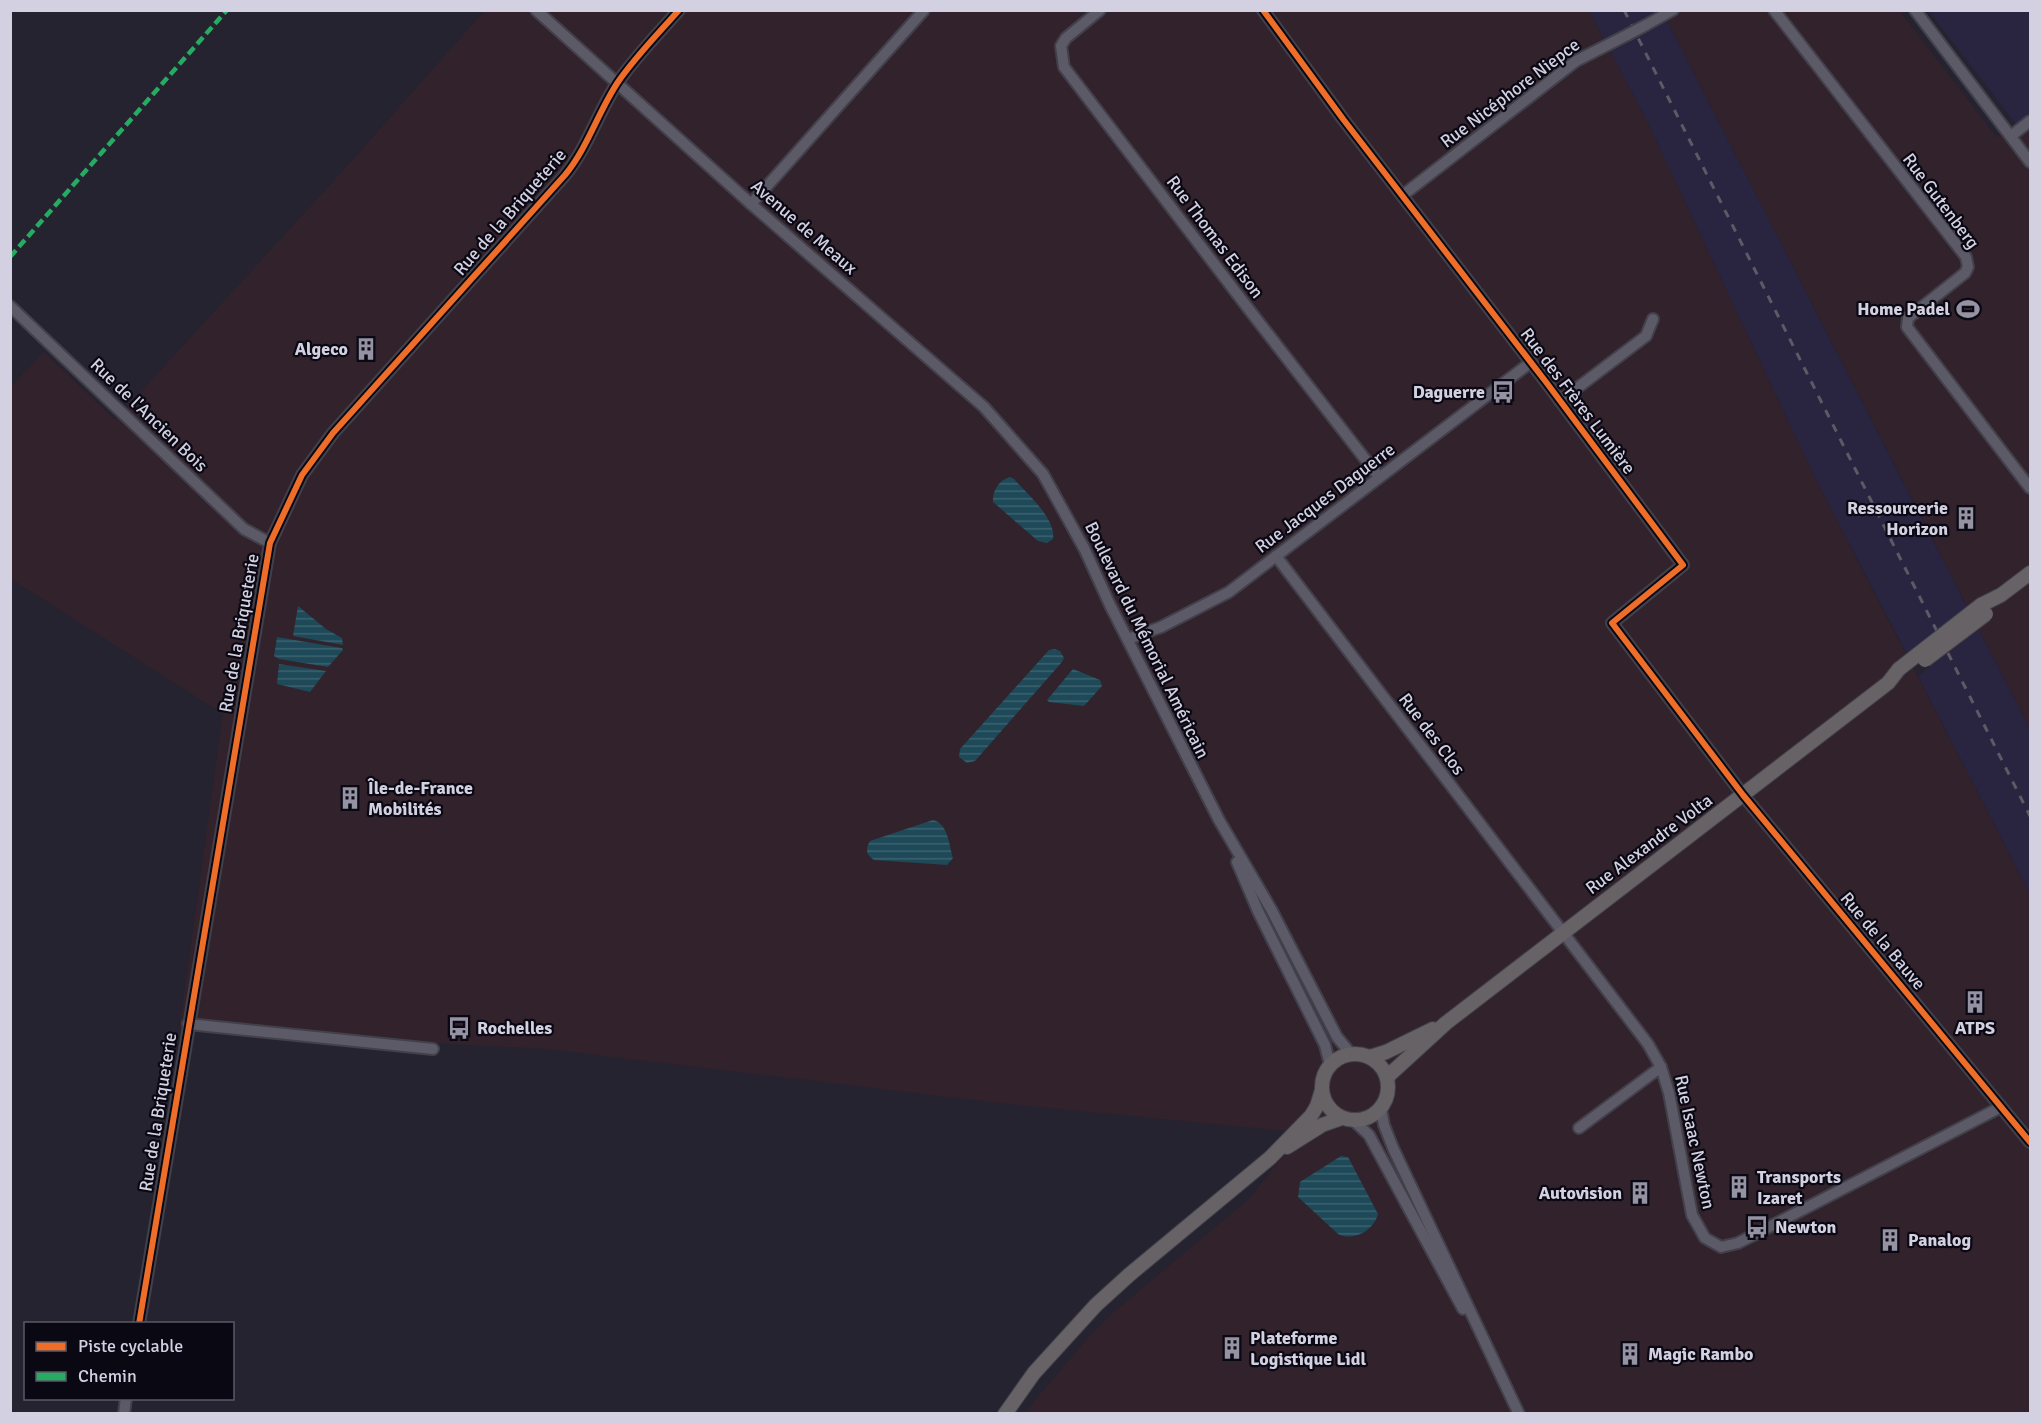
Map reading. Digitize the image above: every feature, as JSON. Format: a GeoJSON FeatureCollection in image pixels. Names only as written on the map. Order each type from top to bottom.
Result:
{"type":"FeatureCollection","features":[{"type":"Feature","properties":{"kind":"main road","name":"Rue Alexandre Volta"},"geometry":{"type":"LineString","coordinates":[[1387,1077],[1446,1023],[1562,932],[2031,573]]}},
{"type":"Feature","properties":{"kind":"main road","name":"Rue Alexandre Volta"},"geometry":{"type":"LineString","coordinates":[[1370,1057],[1386,1052],[1446,1023]]}},
{"type":"Feature","properties":{"kind":"main road"},"geometry":{"type":"LineString","coordinates":[[1005,1413],[1034,1373],[1096,1305],[1270,1158],[1311,1116],[1317,1106],[1325,1073],[1330,1065],[1343,1056],[1351,1054],[1370,1057],[1377,1062],[1387,1077],[1388,1094],[1381,1109],[1364,1119],[1348,1119],[1322,1125],[1270,1158]]}},
{"type":"Feature","properties":{"kind":"main road"},"geometry":{"type":"LineString","coordinates":[[1322,1090],[1328,1107],[1348,1119]]}},
{"type":"Feature","properties":{"kind":"street","name":"Avenue de Meaux"},"geometry":{"type":"LineString","coordinates":[[536,10],[751,204],[984,407],[1043,474]]}},
{"type":"Feature","properties":{"kind":"street","name":"Rue de la Briqueterie"},"geometry":{"type":"LineString","coordinates":[[139,1322],[270,543],[302,475],[333,433],[565,176],[577,160],[618,83],[633,62],[679,10]]}},
{"type":"Feature","properties":{"kind":"street"},"geometry":{"type":"LineString","coordinates":[[751,204],[924,10]]}},
{"type":"Feature","properties":{"kind":"street","name":"Rue des Frères Lumière"},"geometry":{"type":"LineString","coordinates":[[1263,10],[1343,119],[1683,565],[1612,623],[1743,795]]}},
{"type":"Feature","properties":{"kind":"street","name":"Rue Nicéphore Niepce"},"geometry":{"type":"LineString","coordinates":[[1403,195],[1575,62],[1673,10]]}},
{"type":"Feature","properties":{"kind":"street","name":"Rue Gutenberg"},"geometry":{"type":"LineString","coordinates":[[1774,10],[1966,257],[1968,267],[1965,273],[1908,318],[1907,327],[2031,488]]}},
{"type":"Feature","properties":{"kind":"street"},"geometry":{"type":"LineString","coordinates":[[1915,10],[2031,162]]}},
{"type":"Feature","properties":{"kind":"street","name":"Rue Thomas Edison"},"geometry":{"type":"LineString","coordinates":[[1095,14],[1066,38],[1061,46],[1064,67],[1379,477]]}},
{"type":"Feature","properties":{"kind":"street"},"geometry":{"type":"LineString","coordinates":[[2011,136],[2031,122]]}},
{"type":"Feature","properties":{"kind":"street","name":"Rue de l'Ancien Bois"},"geometry":{"type":"LineString","coordinates":[[10,306],[244,529],[270,543]]}},
{"type":"Feature","properties":{"kind":"street"},"geometry":{"type":"LineString","coordinates":[[1560,401],[1646,336],[1653,319]]}},
{"type":"Feature","properties":{"kind":"street","name":"Rue Jacques Daguerre"},"geometry":{"type":"LineString","coordinates":[[1128,639],[1161,627],[1230,592],[1530,363]]}},
{"type":"Feature","properties":{"kind":"street","name":"Boulevard du Mémorial Américain"},"geometry":{"type":"LineString","coordinates":[[1043,474],[1085,550],[1219,820]]}},
{"type":"Feature","properties":{"kind":"street","name":"Rue des Clos"},"geometry":{"type":"LineString","coordinates":[[1276,556],[1562,932]]}},
{"type":"Feature","properties":{"kind":"street","name":"Rue de la Bauve"},"geometry":{"type":"LineString","coordinates":[[1743,795],[2031,1142]]}},
{"type":"Feature","properties":{"kind":"street"},"geometry":{"type":"LineString","coordinates":[[1219,820],[1276,919],[1337,1037],[1351,1054]]}},
{"type":"Feature","properties":{"kind":"street"},"geometry":{"type":"LineString","coordinates":[[1219,820],[1258,911],[1325,1045],[1330,1065]]}},
{"type":"Feature","properties":{"kind":"street","name":"Rue Isaac Newton"},"geometry":{"type":"LineString","coordinates":[[1562,932],[1648,1044],[1661,1066],[1669,1094],[1692,1215],[1705,1238],[1721,1248],[1738,1243],[2001,1107]]}},
{"type":"Feature","properties":{"kind":"street"},"geometry":{"type":"LineString","coordinates":[[188,1024],[433,1049]]}},
{"type":"Feature","properties":{"kind":"street"},"geometry":{"type":"LineString","coordinates":[[1579,1128],[1661,1066]]}},
{"type":"Feature","properties":{"kind":"street"},"geometry":{"type":"LineString","coordinates":[[1381,1109],[1384,1125],[1393,1148],[1519,1413]]}},
{"type":"Feature","properties":{"kind":"street"},"geometry":{"type":"LineString","coordinates":[[1348,1119],[1369,1135],[1482,1346],[1490,1355]]}},
{"type":"Feature","properties":{"kind":"shaded area"},"geometry":{"type":"Polygon","coordinates":[[[484,11],[1589,11],[1645,117],[1815,478],[2030,894],[2030,1413],[1024,1413],[1086,1340],[1115,1311],[1251,1197],[1281,1158],[1297,1147],[1285,1131],[999,1103],[546,1049],[179,1030],[223,714],[11,579],[10,387],[44,352],[115,420],[348,165],[484,11]]]}},
{"type":"Feature","properties":{"kind":"shaded area"},"geometry":{"type":"Polygon","coordinates":[[[1589,11],[1662,11],[1968,609],[1908,656],[1815,478],[1645,117],[1589,11]]]}},
{"type":"Feature","properties":{"kind":"shaded area"},"geometry":{"type":"Polygon","coordinates":[[[1662,11],[1900,11],[1997,138],[2030,113],[2030,729],[1662,11]]]}},
{"type":"Feature","properties":{"kind":"shaded area"},"geometry":{"type":"Polygon","coordinates":[[[1929,11],[2030,11],[2030,113],[2016,124],[1929,11]]]}},
{"type":"Feature","properties":{"kind":"shaded area"},"geometry":{"type":"Polygon","coordinates":[[[1979,630],[2030,729],[2030,894],[1918,676],[1979,630]]]}},
{"type":"Feature","properties":{"kind":"water"},"geometry":{"type":"Polygon","coordinates":[[[1010,477],[1033,499],[1050,523],[1053,539],[1047,543],[1038,541],[993,502],[997,487],[1010,477]]]}},
{"type":"Feature","properties":{"kind":"water"},"geometry":{"type":"Polygon","coordinates":[[[298,606],[326,629],[342,638],[343,645],[293,636],[298,606]]]}},
{"type":"Feature","properties":{"kind":"water"},"geometry":{"type":"Polygon","coordinates":[[[277,637],[343,650],[328,667],[279,659],[274,656],[277,637]]]}},
{"type":"Feature","properties":{"kind":"water"},"geometry":{"type":"Polygon","coordinates":[[[1049,650],[1060,651],[1064,658],[1062,662],[975,761],[967,763],[959,757],[960,749],[1049,650]]]}},
{"type":"Feature","properties":{"kind":"water"},"geometry":{"type":"Polygon","coordinates":[[[279,664],[326,671],[310,692],[277,684],[279,664]]]}},
{"type":"Feature","properties":{"kind":"water"},"geometry":{"type":"Polygon","coordinates":[[[1073,669],[1100,680],[1102,686],[1084,706],[1049,702],[1047,700],[1073,669]]]}},
{"type":"Feature","properties":{"kind":"water"},"geometry":{"type":"Polygon","coordinates":[[[933,820],[942,825],[947,835],[953,858],[947,865],[874,860],[868,854],[867,847],[870,841],[933,820]]]}},
{"type":"Feature","properties":{"kind":"water"},"geometry":{"type":"Polygon","coordinates":[[[1341,1156],[1348,1157],[1378,1214],[1368,1229],[1357,1235],[1338,1234],[1298,1197],[1300,1182],[1341,1156]]]}},
{"type":"Feature","properties":{"kind":"railway"},"geometry":{"type":"LineString","coordinates":[[1624,10],[2030,816]]}},
{"type":"Feature","properties":{"kind":"marked path"},"geometry":{"type":"LineString","coordinates":[[10,257],[227,10]]}},
{"type":"Feature","properties":{"kind":"cycle path"},"geometry":{"type":"LineString","coordinates":[[139,1322],[270,543],[302,475],[333,433],[565,175],[580,153],[618,82],[679,10]]}},
{"type":"Feature","properties":{"kind":"cycle path"},"geometry":{"type":"LineString","coordinates":[[1263,10],[1343,119],[1546,382],[1683,565],[1612,623],[1743,795],[2030,1142]]}},
{"type":"Feature","properties":{"kind":"place","name":"Home Padel"},"geometry":{"type":"Point","coordinates":[1968,309]}},
{"type":"Feature","properties":{"kind":"place","name":"Algeco"},"geometry":{"type":"Point","coordinates":[366,349]}},
{"type":"Feature","properties":{"kind":"place","name":"Daguerre"},"geometry":{"type":"Point","coordinates":[1503,392]}},
{"type":"Feature","properties":{"kind":"place","name":"Ressourcerie Horizon"},"geometry":{"type":"Point","coordinates":[1966,518]}},
{"type":"Feature","properties":{"kind":"place","name":"Île-de-France Mobilités"},"geometry":{"type":"Point","coordinates":[350,798]}},
{"type":"Feature","properties":{"kind":"place","name":"ATPS"},"geometry":{"type":"Point","coordinates":[1975,1002]}},
{"type":"Feature","properties":{"kind":"place","name":"Rochelles"},"geometry":{"type":"Point","coordinates":[459,1028]}},
{"type":"Feature","properties":{"kind":"place","name":"Transports Izaret"},"geometry":{"type":"Point","coordinates":[1739,1187]}},
{"type":"Feature","properties":{"kind":"place","name":"Autovision"},"geometry":{"type":"Point","coordinates":[1640,1193]}},
{"type":"Feature","properties":{"kind":"place","name":"Newton"},"geometry":{"type":"Point","coordinates":[1757,1227]}},
{"type":"Feature","properties":{"kind":"place","name":"Panalog"},"geometry":{"type":"Point","coordinates":[1890,1240]}},
{"type":"Feature","properties":{"kind":"place","name":"Plateforme Logistique Lidl"},"geometry":{"type":"Point","coordinates":[1232,1348]}},
{"type":"Feature","properties":{"kind":"place","name":"Magic Rambo"},"geometry":{"type":"Point","coordinates":[1630,1354]}}]}
